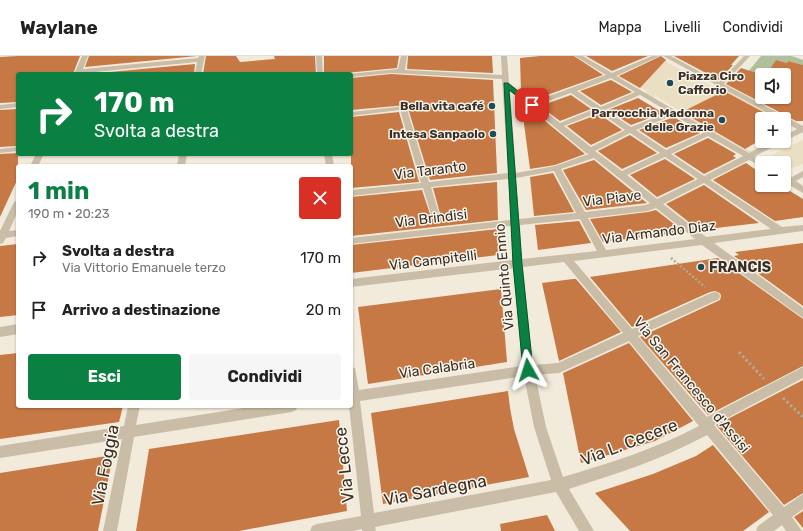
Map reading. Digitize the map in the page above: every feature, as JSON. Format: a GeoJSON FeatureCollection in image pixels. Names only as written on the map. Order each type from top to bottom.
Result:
{"type":"FeatureCollection","features":[{"type":"Feature","properties":{"kind":"street"},"geometry":{"type":"LineString","coordinates":[[77,72],[85,56]]}},
{"type":"Feature","properties":{"kind":"street"},"geometry":{"type":"LineString","coordinates":[[319,56],[320,72]]}},
{"type":"Feature","properties":{"kind":"street"},"geometry":{"type":"LineString","coordinates":[[401,72],[404,56]]}},
{"type":"Feature","properties":{"kind":"street","name":"Via Quinto Ennio"},"geometry":{"type":"LineString","coordinates":[[504,56],[518,264],[528,370],[540,427],[559,485],[587,531]]}},
{"type":"Feature","properties":{"kind":"street"},"geometry":{"type":"LineString","coordinates":[[578,56],[755,160]]}},
{"type":"Feature","properties":{"kind":"street"},"geometry":{"type":"LineString","coordinates":[[532,105],[610,76],[657,56]]}},
{"type":"Feature","properties":{"kind":"street"},"geometry":{"type":"LineString","coordinates":[[666,56],[771,112]]}},
{"type":"Feature","properties":{"kind":"street"},"geometry":{"type":"LineString","coordinates":[[720,85],[747,56]]}},
{"type":"Feature","properties":{"kind":"street"},"geometry":{"type":"LineString","coordinates":[[77,72],[201,58],[198,72]]}},
{"type":"Feature","properties":{"kind":"street"},"geometry":{"type":"LineString","coordinates":[[353,75],[401,72],[505,81],[532,105],[704,241],[803,314]]}},
{"type":"Feature","properties":{"kind":"street"},"geometry":{"type":"LineString","coordinates":[[571,90],[781,231]]}},
{"type":"Feature","properties":{"kind":"street"},"geometry":{"type":"LineString","coordinates":[[559,126],[640,93]]}},
{"type":"Feature","properties":{"kind":"street"},"geometry":{"type":"LineString","coordinates":[[0,107],[16,105]]}},
{"type":"Feature","properties":{"kind":"street"},"geometry":{"type":"LineString","coordinates":[[353,114],[403,108],[436,217]]}},
{"type":"Feature","properties":{"kind":"street","name":"Via Taranto"},"geometry":{"type":"LineString","coordinates":[[353,193],[528,174],[556,168],[592,153],[631,130],[673,113]]}},
{"type":"Feature","properties":{"kind":"street"},"geometry":{"type":"LineString","coordinates":[[791,123],[803,129]]}},
{"type":"Feature","properties":{"kind":"street"},"geometry":{"type":"LineString","coordinates":[[791,135],[803,129]]}},
{"type":"Feature","properties":{"kind":"street"},"geometry":{"type":"LineString","coordinates":[[621,175],[708,133]]}},
{"type":"Feature","properties":{"kind":"street","name":"Via Piave"},"geometry":{"type":"LineString","coordinates":[[515,222],[648,208],[703,178],[765,148]]}},
{"type":"Feature","properties":{"kind":"street"},"geometry":{"type":"LineString","coordinates":[[0,151],[16,149]]}},
{"type":"Feature","properties":{"kind":"street"},"geometry":{"type":"LineString","coordinates":[[556,168],[604,254]]}},
{"type":"Feature","properties":{"kind":"street"},"geometry":{"type":"LineString","coordinates":[[791,178],[803,174]]}},
{"type":"Feature","properties":{"kind":"street"},"geometry":{"type":"LineString","coordinates":[[791,182],[803,190]]}},
{"type":"Feature","properties":{"kind":"street"},"geometry":{"type":"LineString","coordinates":[[1,237],[16,206]]}},
{"type":"Feature","properties":{"kind":"street","name":"Via Brindisi"},"geometry":{"type":"LineString","coordinates":[[353,241],[515,222]]}},
{"type":"Feature","properties":{"kind":"street","name":"Via Armando Diaz"},"geometry":{"type":"LineString","coordinates":[[518,264],[803,228]]}},
{"type":"Feature","properties":{"kind":"street"},"geometry":{"type":"LineString","coordinates":[[1,237],[16,233]]}},
{"type":"Feature","properties":{"kind":"street","name":"Via San Francesco d'Assisi"},"geometry":{"type":"LineString","coordinates":[[566,258],[794,531]]}},
{"type":"Feature","properties":{"kind":"street","name":"Via Campitelli"},"geometry":{"type":"LineString","coordinates":[[353,283],[518,264]]}},
{"type":"Feature","properties":{"kind":"street","name":"Via Calabria"},"geometry":{"type":"LineString","coordinates":[[353,396],[528,370],[559,368],[715,296]]}},
{"type":"Feature","properties":{"kind":"street"},"geometry":{"type":"LineString","coordinates":[[0,332],[16,329]]}},
{"type":"Feature","properties":{"kind":"street","name":"Via L. Cecere"},"geometry":{"type":"LineString","coordinates":[[559,485],[627,464],[674,446],[803,372]]}},
{"type":"Feature","properties":{"kind":"street","name":"Via Lecce"},"geometry":{"type":"LineString","coordinates":[[353,404],[368,526]]}},
{"type":"Feature","properties":{"kind":"street","name":"Via Foggia"},"geometry":{"type":"LineString","coordinates":[[110,531],[134,408]]}},
{"type":"Feature","properties":{"kind":"street"},"geometry":{"type":"LineString","coordinates":[[0,452],[279,408]]}},
{"type":"Feature","properties":{"kind":"street","name":"Via Sardegna"},"geometry":{"type":"LineString","coordinates":[[317,531],[368,526],[559,485]]}},
{"type":"Feature","properties":{"kind":"street"},"geometry":{"type":"LineString","coordinates":[[763,531],[803,501]]}},
{"type":"Feature","properties":{"kind":"path"},"geometry":{"type":"LineString","coordinates":[[658,247],[715,296]]}},
{"type":"Feature","properties":{"kind":"green space"},"geometry":{"type":"Polygon","coordinates":[[[761,56],[792,56],[803,60],[803,65],[788,61],[787,63],[776,60],[772,68],[755,68],[755,74],[747,73],[761,56]]]}},
{"type":"Feature","properties":{"kind":"shaded area","name":"Piazza Ciro Cafforio"},"geometry":{"type":"Polygon","coordinates":[[[660,57],[667,61],[666,62],[714,87],[716,86],[726,90],[768,112],[755,112],[755,117],[684,112],[751,151],[760,148],[750,153],[677,111],[677,109],[655,96],[653,98],[646,94],[647,91],[625,78],[623,81],[615,76],[622,73],[630,78],[660,57]]]}},
{"type":"Feature","properties":{"kind":"shaded area"},"geometry":{"type":"Polygon","coordinates":[[[803,140],[803,164],[791,168],[791,156],[772,155],[786,148],[791,148],[791,146],[803,140]]]}},
{"type":"Feature","properties":{"kind":"building"},"geometry":{"type":"Polygon","coordinates":[[[80,56],[74,72],[16,72],[16,102],[0,103],[0,57],[80,56]]]}},
{"type":"Feature","properties":{"kind":"building"},"geometry":{"type":"Polygon","coordinates":[[[89,56],[197,56],[85,67],[89,56]]]}},
{"type":"Feature","properties":{"kind":"building"},"geometry":{"type":"Polygon","coordinates":[[[206,56],[236,56],[240,62],[275,59],[274,56],[315,56],[316,72],[203,72],[206,56]]]}},
{"type":"Feature","properties":{"kind":"building"},"geometry":{"type":"Polygon","coordinates":[[[324,56],[399,56],[397,68],[353,72],[324,72],[324,56]]]}},
{"type":"Feature","properties":{"kind":"building"},"geometry":{"type":"Polygon","coordinates":[[[408,56],[492,56],[493,73],[407,69],[408,56]]]}},
{"type":"Feature","properties":{"kind":"building"},"geometry":{"type":"Polygon","coordinates":[[[540,56],[574,56],[603,75],[533,100],[521,91],[520,58],[540,56]]]}},
{"type":"Feature","properties":{"kind":"building"},"geometry":{"type":"Polygon","coordinates":[[[586,56],[648,56],[612,71],[586,56]]]}},
{"type":"Feature","properties":{"kind":"building"},"geometry":{"type":"Polygon","coordinates":[[[661,56],[666,60],[640,88],[619,76],[661,56]]]}},
{"type":"Feature","properties":{"kind":"building"},"geometry":{"type":"Polygon","coordinates":[[[674,56],[739,56],[719,80],[674,56]]]}},
{"type":"Feature","properties":{"kind":"building"},"geometry":{"type":"Polygon","coordinates":[[[776,60],[787,63],[788,61],[803,65],[803,121],[796,121],[791,118],[791,112],[779,112],[764,104],[791,104],[791,68],[771,68],[776,60]]]}},
{"type":"Feature","properties":{"kind":"building"},"geometry":{"type":"Polygon","coordinates":[[[195,64],[194,72],[110,72],[195,64]]]}},
{"type":"Feature","properties":{"kind":"building"},"geometry":{"type":"Polygon","coordinates":[[[741,68],[755,72],[755,99],[726,84],[741,68]]]}},
{"type":"Feature","properties":{"kind":"building"},"geometry":{"type":"Polygon","coordinates":[[[391,74],[493,80],[497,173],[430,180],[407,105],[353,110],[353,78],[391,74]]]}},
{"type":"Feature","properties":{"kind":"building"},"geometry":{"type":"Polygon","coordinates":[[[611,80],[632,92],[601,105],[580,91],[611,80]]]}},
{"type":"Feature","properties":{"kind":"building","name":"Parrocchia Madonna delle Grazie"},"geometry":{"type":"Polygon","coordinates":[[[724,91],[763,112],[755,112],[755,143],[745,149],[682,112],[724,91]]]}},
{"type":"Feature","properties":{"kind":"building"},"geometry":{"type":"Polygon","coordinates":[[[571,95],[591,109],[560,121],[540,106],[571,95]]]}},
{"type":"Feature","properties":{"kind":"building"},"geometry":{"type":"Polygon","coordinates":[[[638,98],[663,113],[631,125],[608,110],[638,98]]]}},
{"type":"Feature","properties":{"kind":"building"},"geometry":{"type":"Polygon","coordinates":[[[521,101],[585,154],[555,165],[530,169],[521,101]]]}},
{"type":"Feature","properties":{"kind":"building"},"geometry":{"type":"Polygon","coordinates":[[[16,109],[16,146],[0,147],[0,110],[16,109]]]}},
{"type":"Feature","properties":{"kind":"building"},"geometry":{"type":"Polygon","coordinates":[[[399,112],[419,182],[353,188],[353,164],[351,164],[351,156],[353,156],[353,117],[399,112]]]}},
{"type":"Feature","properties":{"kind":"building"},"geometry":{"type":"Polygon","coordinates":[[[599,114],[622,130],[591,145],[567,126],[599,114]]]}},
{"type":"Feature","properties":{"kind":"building"},"geometry":{"type":"Polygon","coordinates":[[[674,117],[700,133],[666,148],[639,130],[674,117]]]}},
{"type":"Feature","properties":{"kind":"building"},"geometry":{"type":"Polygon","coordinates":[[[630,135],[657,153],[622,169],[598,151],[630,135]]]}},
{"type":"Feature","properties":{"kind":"building"},"geometry":{"type":"Polygon","coordinates":[[[708,138],[736,154],[733,156],[736,158],[704,174],[674,154],[708,138]]]}},
{"type":"Feature","properties":{"kind":"building"},"geometry":{"type":"Polygon","coordinates":[[[16,153],[16,156],[18,156],[18,164],[16,164],[16,182],[0,217],[0,154],[16,153]]]}},
{"type":"Feature","properties":{"kind":"building"},"geometry":{"type":"Polygon","coordinates":[[[665,159],[695,179],[657,197],[630,175],[665,159]]]}},
{"type":"Feature","properties":{"kind":"building"},"geometry":{"type":"Polygon","coordinates":[[[594,160],[647,203],[586,210],[563,170],[594,160]]]}},
{"type":"Feature","properties":{"kind":"building"},"geometry":{"type":"Polygon","coordinates":[[[746,163],[755,169],[755,192],[791,192],[803,199],[803,217],[775,221],[713,180],[746,163]]]}},
{"type":"Feature","properties":{"kind":"building"},"geometry":{"type":"Polygon","coordinates":[[[553,173],[574,212],[534,216],[530,177],[553,173]]]}},
{"type":"Feature","properties":{"kind":"building"},"geometry":{"type":"Polygon","coordinates":[[[497,182],[498,220],[353,236],[353,197],[422,190],[431,217],[436,222],[441,217],[433,188],[497,182]]]}},
{"type":"Feature","properties":{"kind":"building"},"geometry":{"type":"Polygon","coordinates":[[[704,185],[759,223],[699,230],[666,204],[704,185]]]}},
{"type":"Feature","properties":{"kind":"building"},"geometry":{"type":"Polygon","coordinates":[[[656,210],[684,232],[603,242],[590,219],[648,212],[656,210]]]}},
{"type":"Feature","properties":{"kind":"building"},"geometry":{"type":"Polygon","coordinates":[[[579,221],[591,243],[538,250],[535,225],[579,221]]]}},
{"type":"Feature","properties":{"kind":"building"},"geometry":{"type":"Polygon","coordinates":[[[498,229],[498,255],[353,273],[353,245],[498,229]]]}},
{"type":"Feature","properties":{"kind":"building"},"geometry":{"type":"Polygon","coordinates":[[[803,243],[803,306],[734,256],[739,255],[735,252],[803,243]]]}},
{"type":"Feature","properties":{"kind":"building"},"geometry":{"type":"Polygon","coordinates":[[[16,244],[16,315],[0,317],[0,246],[16,244]]]}},
{"type":"Feature","properties":{"kind":"building"},"geometry":{"type":"Polygon","coordinates":[[[718,258],[803,319],[803,366],[708,415],[640,337],[720,300],[720,293],[715,291],[710,292],[632,327],[590,277],[718,258]]]}},
{"type":"Feature","properties":{"kind":"building"},"geometry":{"type":"Polygon","coordinates":[[[576,279],[621,332],[559,361],[542,283],[576,279]]]}},
{"type":"Feature","properties":{"kind":"building"},"geometry":{"type":"Polygon","coordinates":[[[501,289],[507,362],[368,384],[358,307],[501,289]]]}},
{"type":"Feature","properties":{"kind":"building"},"geometry":{"type":"Polygon","coordinates":[[[629,343],[693,421],[655,441],[581,463],[563,373],[629,343]]]}},
{"type":"Feature","properties":{"kind":"building"},"geometry":{"type":"Polygon","coordinates":[[[16,353],[16,408],[122,408],[119,422],[0,439],[0,355],[16,353]]]}},
{"type":"Feature","properties":{"kind":"building"},"geometry":{"type":"Polygon","coordinates":[[[803,380],[803,493],[784,505],[716,425],[803,380]]]}},
{"type":"Feature","properties":{"kind":"building"},"geometry":{"type":"Polygon","coordinates":[[[508,391],[514,429],[529,477],[383,504],[371,413],[508,391]]]}},
{"type":"Feature","properties":{"kind":"building"},"geometry":{"type":"Polygon","coordinates":[[[339,420],[347,511],[239,531],[136,531],[149,449],[339,420]]]}},
{"type":"Feature","properties":{"kind":"building"},"geometry":{"type":"Polygon","coordinates":[[[713,445],[769,512],[743,531],[630,531],[595,493],[653,474],[696,456],[713,445]]]}},
{"type":"Feature","properties":{"kind":"building"},"geometry":{"type":"Polygon","coordinates":[[[113,455],[98,531],[0,531],[0,473],[113,455]]]}},
{"type":"Feature","properties":{"kind":"building"},"geometry":{"type":"Polygon","coordinates":[[[803,511],[803,528],[794,517],[803,511]]]}},
{"type":"Feature","properties":{"kind":"building"},"geometry":{"type":"Polygon","coordinates":[[[547,515],[555,531],[501,531],[500,524],[547,515]]]}},
{"type":"Feature","properties":{"kind":"place","name":"Piazza Ciro Cafforio"},"geometry":{"type":"Point","coordinates":[670,83]}},
{"type":"Feature","properties":{"kind":"place","name":"Bella vita café"},"geometry":{"type":"Point","coordinates":[492,106]}},
{"type":"Feature","properties":{"kind":"place","name":"Parrocchia Madonna delle Grazie"},"geometry":{"type":"Point","coordinates":[722,120]}},
{"type":"Feature","properties":{"kind":"place","name":"Intesa Sanpaolo"},"geometry":{"type":"Point","coordinates":[493,134]}},
{"type":"Feature","properties":{"kind":"place","name":"FRANCIS"},"geometry":{"type":"Point","coordinates":[701,267]}},
{"type":"Feature","properties":{"kind":"route"},"geometry":{"type":"LineString","coordinates":[[528,370],[522,322],[506,84],[532,105]]}}]}
